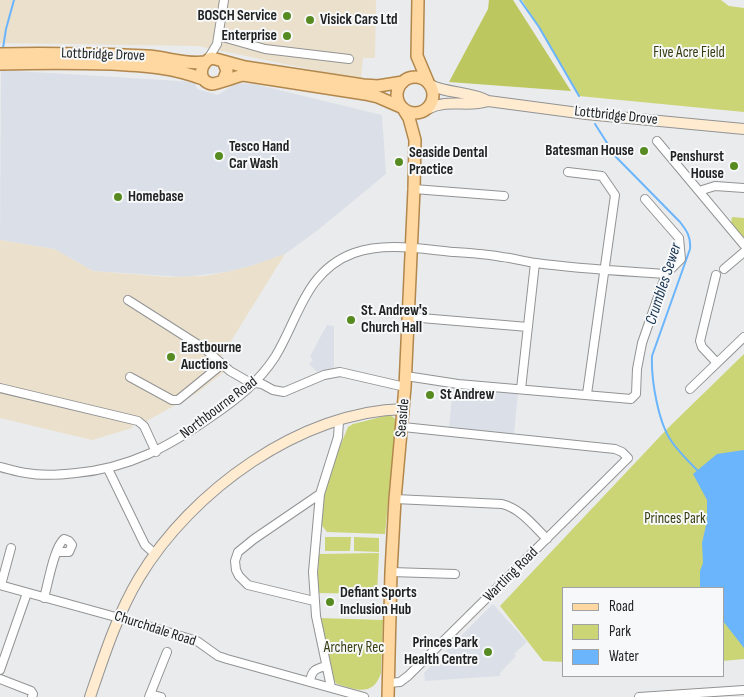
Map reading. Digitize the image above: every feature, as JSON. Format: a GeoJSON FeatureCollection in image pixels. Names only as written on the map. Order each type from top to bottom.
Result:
{"type":"FeatureCollection","features":[{"type":"Feature","properties":{"kind":"main road"},"geometry":{"type":"LineString","coordinates":[[418,0],[417,56],[429,83],[433,96],[426,110],[412,113],[378,97],[365,94],[243,76],[212,84],[204,78],[201,70],[206,60],[217,58],[244,67],[363,85],[378,86],[415,77],[429,83]]}},
{"type":"Feature","properties":{"kind":"main road","name":"Lottbridge Drove"},"geometry":{"type":"LineString","coordinates":[[0,54],[84,53],[154,57],[194,64],[206,60]]}},
{"type":"Feature","properties":{"kind":"main road"},"geometry":{"type":"LineString","coordinates":[[403,109],[397,99],[398,90],[417,56]]}},
{"type":"Feature","properties":{"kind":"main road"},"geometry":{"type":"LineString","coordinates":[[222,60],[227,71],[223,80]]}},
{"type":"Feature","properties":{"kind":"main road","name":"Lottbridge Drove"},"geometry":{"type":"LineString","coordinates":[[0,64],[63,62],[152,66],[177,70],[204,78]]}},
{"type":"Feature","properties":{"kind":"main road","name":"Seaside"},"geometry":{"type":"LineString","coordinates":[[388,697],[391,572],[395,499],[406,382],[414,190],[415,140],[409,118],[403,109]]}},
{"type":"Feature","properties":{"kind":"main road","name":"Seaside"},"geometry":{"type":"LineString","coordinates":[[415,140],[426,110]]}},
{"type":"Feature","properties":{"kind":"street"},"geometry":{"type":"LineString","coordinates":[[222,60],[218,40],[224,0]]}},
{"type":"Feature","properties":{"kind":"street"},"geometry":{"type":"LineString","coordinates":[[218,40],[265,49],[349,59]]}},
{"type":"Feature","properties":{"kind":"street"},"geometry":{"type":"LineString","coordinates":[[206,60],[218,40]]}},
{"type":"Feature","properties":{"kind":"street","name":"Lottbridge Drove"},"geometry":{"type":"LineString","coordinates":[[429,83],[448,92],[478,96],[488,101],[586,114],[744,129]]}},
{"type":"Feature","properties":{"kind":"street","name":"Lottbridge Drove"},"geometry":{"type":"LineString","coordinates":[[426,110],[448,102],[477,104],[488,101]]}},
{"type":"Feature","properties":{"kind":"street"},"geometry":{"type":"LineString","coordinates":[[657,141],[744,245]]}},
{"type":"Feature","properties":{"kind":"street"},"geometry":{"type":"LineString","coordinates":[[568,172],[602,176],[615,195],[587,394]]}},
{"type":"Feature","properties":{"kind":"street"},"geometry":{"type":"LineString","coordinates":[[699,191],[716,186],[744,188]]}},
{"type":"Feature","properties":{"kind":"street"},"geometry":{"type":"LineString","coordinates":[[414,190],[504,196]]}},
{"type":"Feature","properties":{"kind":"street"},"geometry":{"type":"LineString","coordinates":[[128,300],[205,349],[221,365],[249,382],[273,390],[284,392],[324,375],[340,372],[406,382],[458,384],[631,399],[636,394],[637,369],[642,343],[666,274],[680,259],[679,238],[646,199]]}},
{"type":"Feature","properties":{"kind":"street","name":"Northbourne Road"},"geometry":{"type":"LineString","coordinates":[[0,467],[44,475],[62,474],[108,469],[156,452],[194,429],[255,383],[276,355],[302,301],[312,285],[331,266],[348,256],[364,250],[411,248],[502,256],[535,263],[666,274]]}},
{"type":"Feature","properties":{"kind":"street"},"geometry":{"type":"LineString","coordinates":[[724,269],[744,252]]}},
{"type":"Feature","properties":{"kind":"street"},"geometry":{"type":"LineString","coordinates":[[522,389],[535,263]]}},
{"type":"Feature","properties":{"kind":"street"},"geometry":{"type":"LineString","coordinates":[[716,275],[700,341],[702,347],[717,363]]}},
{"type":"Feature","properties":{"kind":"street"},"geometry":{"type":"LineString","coordinates":[[409,317],[528,327]]}},
{"type":"Feature","properties":{"kind":"street"},"geometry":{"type":"LineString","coordinates":[[690,389],[744,337]]}},
{"type":"Feature","properties":{"kind":"street"},"geometry":{"type":"LineString","coordinates":[[130,378],[172,400],[178,400],[221,365]]}},
{"type":"Feature","properties":{"kind":"street"},"geometry":{"type":"LineString","coordinates":[[0,388],[138,421],[144,426],[156,452]]}},
{"type":"Feature","properties":{"kind":"street"},"geometry":{"type":"LineString","coordinates":[[90,697],[119,617],[139,578],[178,525],[230,477],[258,457],[317,428],[378,410],[404,409]]}},
{"type":"Feature","properties":{"kind":"street"},"geometry":{"type":"LineString","coordinates":[[331,687],[314,602],[314,562],[320,494],[338,437],[339,421]]}},
{"type":"Feature","properties":{"kind":"street","name":"Wartling Road"},"geometry":{"type":"LineString","coordinates":[[388,683],[400,682],[408,676],[628,458],[615,449],[403,427]]}},
{"type":"Feature","properties":{"kind":"street"},"geometry":{"type":"LineString","coordinates":[[108,469],[144,545],[155,554]]}},
{"type":"Feature","properties":{"kind":"street"},"geometry":{"type":"LineString","coordinates":[[314,602],[248,585],[239,576],[235,561],[238,552],[254,539],[320,494]]}},
{"type":"Feature","properties":{"kind":"street"},"geometry":{"type":"LineString","coordinates":[[395,499],[502,504],[519,512],[547,539]]}},
{"type":"Feature","properties":{"kind":"street"},"geometry":{"type":"LineString","coordinates":[[0,585],[11,548]]}},
{"type":"Feature","properties":{"kind":"street"},"geometry":{"type":"LineString","coordinates":[[44,598],[57,552]]}},
{"type":"Feature","properties":{"kind":"street"},"geometry":{"type":"LineString","coordinates":[[391,572],[454,574]]}},
{"type":"Feature","properties":{"kind":"street","name":"Churchdale Road"},"geometry":{"type":"LineString","coordinates":[[0,585],[119,617],[197,641],[218,656],[226,659],[364,697]]}},
{"type":"Feature","properties":{"kind":"street"},"geometry":{"type":"LineString","coordinates":[[0,670],[27,593]]}},
{"type":"Feature","properties":{"kind":"street"},"geometry":{"type":"LineString","coordinates":[[160,697],[150,695],[166,652]]}},
{"type":"Feature","properties":{"kind":"street"},"geometry":{"type":"LineString","coordinates":[[310,681],[315,669],[326,666]]}},
{"type":"Feature","properties":{"kind":"street"},"geometry":{"type":"LineString","coordinates":[[0,679],[31,690],[32,697]]}},
{"type":"Feature","properties":{"kind":"street"},"geometry":{"type":"LineString","coordinates":[[639,697],[744,690]]}},
{"type":"Feature","properties":{"kind":"shaded area"},"geometry":{"type":"Polygon","coordinates":[[[0,0],[376,0],[375,58],[363,58],[361,78],[198,46],[0,43],[0,0]]]}},
{"type":"Feature","properties":{"kind":"shaded area"},"geometry":{"type":"Polygon","coordinates":[[[1,70],[195,82],[197,89],[218,95],[236,83],[254,84],[382,115],[386,174],[318,230],[285,254],[251,266],[227,272],[183,277],[93,271],[54,249],[0,240],[1,70]]]}},
{"type":"Feature","properties":{"kind":"shaded area"},"geometry":{"type":"Polygon","coordinates":[[[0,240],[54,249],[93,271],[169,277],[204,276],[227,272],[285,254],[221,357],[230,366],[224,372],[197,393],[145,422],[135,416],[132,428],[92,440],[0,418],[0,240]]]}},
{"type":"Feature","properties":{"kind":"shaded area"},"geometry":{"type":"Polygon","coordinates":[[[327,325],[334,326],[334,368],[317,372],[309,364],[313,360],[310,356],[327,325]]]}},
{"type":"Feature","properties":{"kind":"shaded area"},"geometry":{"type":"Polygon","coordinates":[[[453,386],[518,392],[514,434],[449,428],[453,386]]]}},
{"type":"Feature","properties":{"kind":"shaded area"},"geometry":{"type":"Polygon","coordinates":[[[493,604],[527,642],[514,654],[516,656],[500,673],[500,676],[425,681],[424,673],[493,604]]]}},
{"type":"Feature","properties":{"kind":"green space"},"geometry":{"type":"Polygon","coordinates":[[[489,0],[513,0],[571,91],[449,82],[488,9],[489,0]]]}},
{"type":"Feature","properties":{"kind":"green space","name":"Five Acre Field"},"geometry":{"type":"Polygon","coordinates":[[[522,0],[721,0],[729,6],[744,8],[744,112],[579,96],[522,0]]]}},
{"type":"Feature","properties":{"kind":"green space"},"geometry":{"type":"Polygon","coordinates":[[[732,217],[744,218],[744,238],[731,224],[732,217]]]}},
{"type":"Feature","properties":{"kind":"green space","name":"Princes Park"},"geometry":{"type":"Polygon","coordinates":[[[744,354],[744,659],[724,661],[724,587],[562,587],[562,662],[543,661],[500,606],[668,428],[744,354]]]}},
{"type":"Feature","properties":{"kind":"green space"},"geometry":{"type":"Polygon","coordinates":[[[389,415],[396,420],[385,534],[327,532],[320,523],[325,492],[336,456],[348,427],[389,415]]]}},
{"type":"Feature","properties":{"kind":"green space"},"geometry":{"type":"Polygon","coordinates":[[[325,537],[351,537],[350,551],[325,551],[325,537]]]}},
{"type":"Feature","properties":{"kind":"green space"},"geometry":{"type":"Polygon","coordinates":[[[354,537],[379,538],[379,552],[354,551],[354,537]]]}},
{"type":"Feature","properties":{"kind":"green space"},"geometry":{"type":"Polygon","coordinates":[[[379,553],[377,594],[317,593],[319,554],[379,553]]]}},
{"type":"Feature","properties":{"kind":"green space","name":"Archery Rec"},"geometry":{"type":"Polygon","coordinates":[[[319,618],[383,620],[381,673],[374,686],[364,690],[337,684],[333,679],[319,618]]]}},
{"type":"Feature","properties":{"kind":"water"},"geometry":{"type":"Polygon","coordinates":[[[744,450],[744,648],[724,622],[724,587],[700,587],[700,571],[703,563],[702,543],[707,521],[707,500],[693,474],[717,454],[744,450]]]}},
{"type":"Feature","properties":{"kind":"waterway"},"geometry":{"type":"LineString","coordinates":[[3,48],[14,0]]}},
{"type":"Feature","properties":{"kind":"waterway","name":"Crumbles Sewer"},"geometry":{"type":"LineString","coordinates":[[520,0],[539,27],[579,96]]}},
{"type":"Feature","properties":{"kind":"waterway","name":"Crumbles Sewer"},"geometry":{"type":"LineString","coordinates":[[595,124],[616,157],[687,231],[690,249],[652,356],[652,366],[656,400],[667,434],[698,471]]}},
{"type":"Feature","properties":{"kind":"place","name":"BOSCH Service"},"geometry":{"type":"Point","coordinates":[287,16]}},
{"type":"Feature","properties":{"kind":"place","name":"Visick Cars Ltd"},"geometry":{"type":"Point","coordinates":[310,20]}},
{"type":"Feature","properties":{"kind":"place","name":"Enterprise"},"geometry":{"type":"Point","coordinates":[287,36]}},
{"type":"Feature","properties":{"kind":"place","name":"Batesman House"},"geometry":{"type":"Point","coordinates":[644,151]}},
{"type":"Feature","properties":{"kind":"place","name":"Tesco Hand Car Wash"},"geometry":{"type":"Point","coordinates":[219,156]}},
{"type":"Feature","properties":{"kind":"place","name":"Seaside Dental Practice"},"geometry":{"type":"Point","coordinates":[399,162]}},
{"type":"Feature","properties":{"kind":"place","name":"Penshurst House"},"geometry":{"type":"Point","coordinates":[734,166]}},
{"type":"Feature","properties":{"kind":"place","name":"Homebase"},"geometry":{"type":"Point","coordinates":[118,197]}},
{"type":"Feature","properties":{"kind":"place","name":"St. Andrew's Church Hall"},"geometry":{"type":"Point","coordinates":[351,320]}},
{"type":"Feature","properties":{"kind":"place","name":"Eastbourne Auctions"},"geometry":{"type":"Point","coordinates":[171,357]}},
{"type":"Feature","properties":{"kind":"place","name":"St Andrew"},"geometry":{"type":"Point","coordinates":[430,395]}},
{"type":"Feature","properties":{"kind":"place","name":"Defiant Sports Inclusion Hub"},"geometry":{"type":"Point","coordinates":[330,602]}},
{"type":"Feature","properties":{"kind":"place","name":"Princes Park Health Centre"},"geometry":{"type":"Point","coordinates":[488,652]}}]}
